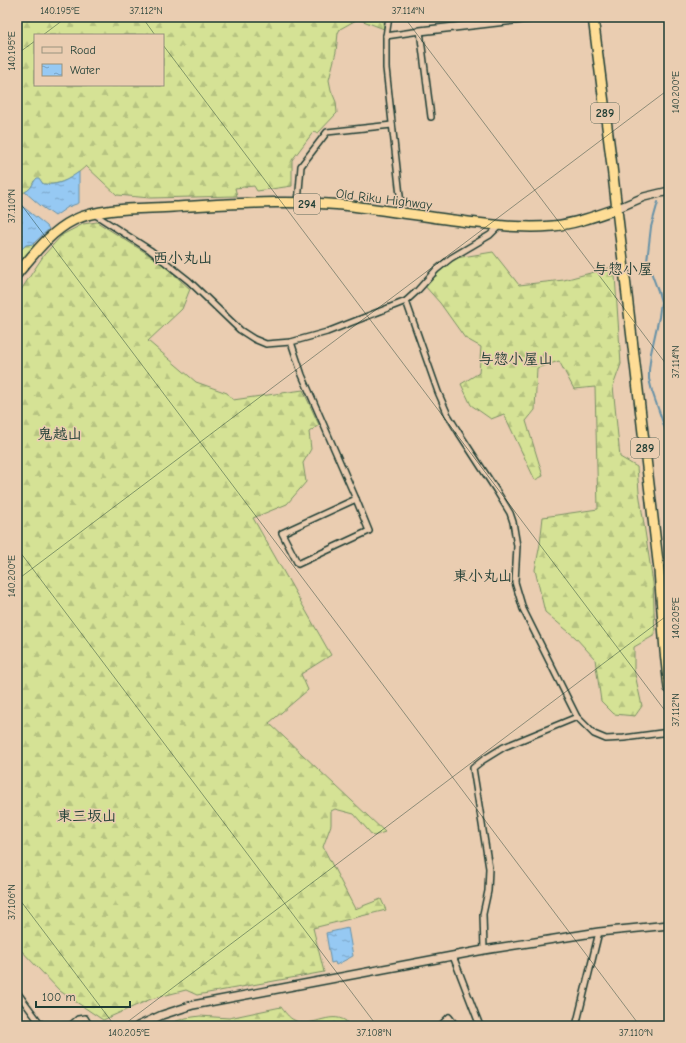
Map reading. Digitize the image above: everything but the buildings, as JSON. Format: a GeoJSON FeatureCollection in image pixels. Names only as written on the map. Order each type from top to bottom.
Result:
{"type":"FeatureCollection","features":[{"type":"Feature","properties":{"kind":"highway","name":"289"},"geometry":{"type":"LineString","coordinates":[[593,17],[659,570],[667,647],[669,688]]}},
{"type":"Feature","properties":{"kind":"highway","name":"Old Riku Highway"},"geometry":{"type":"LineString","coordinates":[[17,274],[47,240],[59,229],[73,221],[94,214],[118,210],[256,202],[298,203],[351,206],[499,226],[533,228],[577,222],[616,209]]}},
{"type":"Feature","properties":{"kind":"street"},"geometry":{"type":"LineString","coordinates":[[389,17],[386,36],[386,68],[402,214]]}},
{"type":"Feature","properties":{"kind":"street"},"geometry":{"type":"LineString","coordinates":[[386,36],[540,17]]}},
{"type":"Feature","properties":{"kind":"street"},"geometry":{"type":"LineString","coordinates":[[420,31],[431,117]]}},
{"type":"Feature","properties":{"kind":"street"},"geometry":{"type":"LineString","coordinates":[[298,203],[301,166],[327,132],[392,125]]}},
{"type":"Feature","properties":{"kind":"street","name":"Old Riku Highway"},"geometry":{"type":"LineString","coordinates":[[616,209],[644,197],[669,191]]}},
{"type":"Feature","properties":{"kind":"street"},"geometry":{"type":"LineString","coordinates":[[94,214],[150,250],[184,277],[240,330],[254,339],[266,344],[291,342],[327,332],[406,301],[441,266],[451,258],[490,235],[499,226]]}},
{"type":"Feature","properties":{"kind":"street"},"geometry":{"type":"LineString","coordinates":[[406,301],[438,392],[448,415],[510,513],[517,546],[515,582],[523,609],[578,717],[594,734],[606,740],[669,732]]}},
{"type":"Feature","properties":{"kind":"street"},"geometry":{"type":"LineString","coordinates":[[291,342],[302,375],[356,499],[369,531],[298,564],[282,533],[356,499]]}},
{"type":"Feature","properties":{"kind":"street"},"geometry":{"type":"LineString","coordinates":[[484,950],[482,914],[488,892],[489,868],[473,768],[504,747],[578,717]]}},
{"type":"Feature","properties":{"kind":"street"},"geometry":{"type":"LineString","coordinates":[[138,1026],[162,1015],[193,1005],[484,950],[599,932],[669,925]]}},
{"type":"Feature","properties":{"kind":"street"},"geometry":{"type":"LineString","coordinates":[[576,1026],[599,932]]}},
{"type":"Feature","properties":{"kind":"street"},"geometry":{"type":"LineString","coordinates":[[453,956],[480,1026]]}},
{"type":"Feature","properties":{"kind":"street"},"geometry":{"type":"LineString","coordinates":[[17,992],[42,1026]]}},
{"type":"Feature","properties":{"kind":"street"},"geometry":{"type":"LineString","coordinates":[[440,1026],[449,1017],[456,1026]]}},
{"type":"Feature","properties":{"kind":"street"},"geometry":{"type":"LineString","coordinates":[[70,1026],[78,1019],[85,1018],[90,1026]]}},
{"type":"Feature","properties":{"kind":"green space"},"geometry":{"type":"Polygon","coordinates":[[[17,17],[382,17],[384,29],[358,19],[340,29],[329,80],[336,102],[337,113],[318,133],[314,131],[292,160],[292,186],[257,191],[254,186],[235,188],[237,196],[150,198],[117,195],[86,166],[67,180],[56,184],[43,184],[39,179],[34,181],[31,187],[23,193],[17,194],[17,17]]]}},
{"type":"Feature","properties":{"kind":"green space"},"geometry":{"type":"Polygon","coordinates":[[[97,222],[159,261],[190,289],[182,309],[148,341],[196,382],[227,393],[233,400],[303,390],[319,425],[309,432],[311,449],[303,463],[306,482],[287,504],[253,518],[331,655],[301,674],[308,690],[269,723],[385,832],[373,836],[354,814],[335,809],[331,811],[331,825],[323,847],[355,909],[381,899],[386,910],[313,928],[324,972],[197,995],[186,990],[151,999],[103,1020],[60,991],[17,946],[17,296],[44,255],[62,235],[83,224],[97,222]]]}},
{"type":"Feature","properties":{"kind":"green space"},"geometry":{"type":"Polygon","coordinates":[[[33,244],[34,246],[17,265],[17,253],[26,245],[33,244]]]}},
{"type":"Feature","properties":{"kind":"green space"},"geometry":{"type":"Polygon","coordinates":[[[493,252],[519,285],[564,280],[613,267],[615,276],[621,364],[613,386],[620,457],[637,467],[639,492],[653,583],[655,635],[634,647],[634,670],[642,706],[635,716],[614,714],[601,701],[595,659],[575,637],[545,612],[535,570],[543,517],[598,509],[595,387],[574,389],[559,361],[537,368],[535,410],[526,421],[543,476],[535,480],[504,414],[491,419],[471,405],[461,384],[479,373],[481,347],[465,338],[440,303],[424,285],[456,258],[493,252]]]}},
{"type":"Feature","properties":{"kind":"green space"},"geometry":{"type":"Polygon","coordinates":[[[281,1007],[290,1018],[300,1022],[306,1023],[326,1018],[340,1018],[346,1021],[347,1026],[161,1026],[186,1018],[200,1016],[229,1018],[281,1007]]]}},
{"type":"Feature","properties":{"kind":"water"},"geometry":{"type":"Polygon","coordinates":[[[79,172],[79,203],[68,207],[55,216],[25,192],[30,189],[37,178],[39,178],[43,184],[54,184],[67,180],[79,172]]]}},
{"type":"Feature","properties":{"kind":"water"},"geometry":{"type":"Polygon","coordinates":[[[17,202],[49,229],[33,244],[26,245],[17,253],[17,202]]]}},
{"type":"Feature","properties":{"kind":"water"},"geometry":{"type":"Polygon","coordinates":[[[348,928],[353,956],[336,965],[335,962],[331,963],[326,933],[348,928]]]}},
{"type":"Feature","properties":{"kind":"waterway"},"geometry":{"type":"LineString","coordinates":[[658,202],[651,227],[647,261],[661,302],[651,353],[649,379],[669,440]]}},
{"type":"Feature","properties":{"kind":"district","name":"西小丸山"},"geometry":{"type":"Point","coordinates":[183,258]}},
{"type":"Feature","properties":{"kind":"district","name":"与惣小屋"},"geometry":{"type":"Point","coordinates":[623,269]}},
{"type":"Feature","properties":{"kind":"district","name":"与惣小屋山"},"geometry":{"type":"Point","coordinates":[516,359]}},
{"type":"Feature","properties":{"kind":"district","name":"鬼越山"},"geometry":{"type":"Point","coordinates":[60,434]}},
{"type":"Feature","properties":{"kind":"district","name":"東小丸山"},"geometry":{"type":"Point","coordinates":[483,576]}},
{"type":"Feature","properties":{"kind":"district","name":"東三坂山"},"geometry":{"type":"Point","coordinates":[87,816]}}]}
